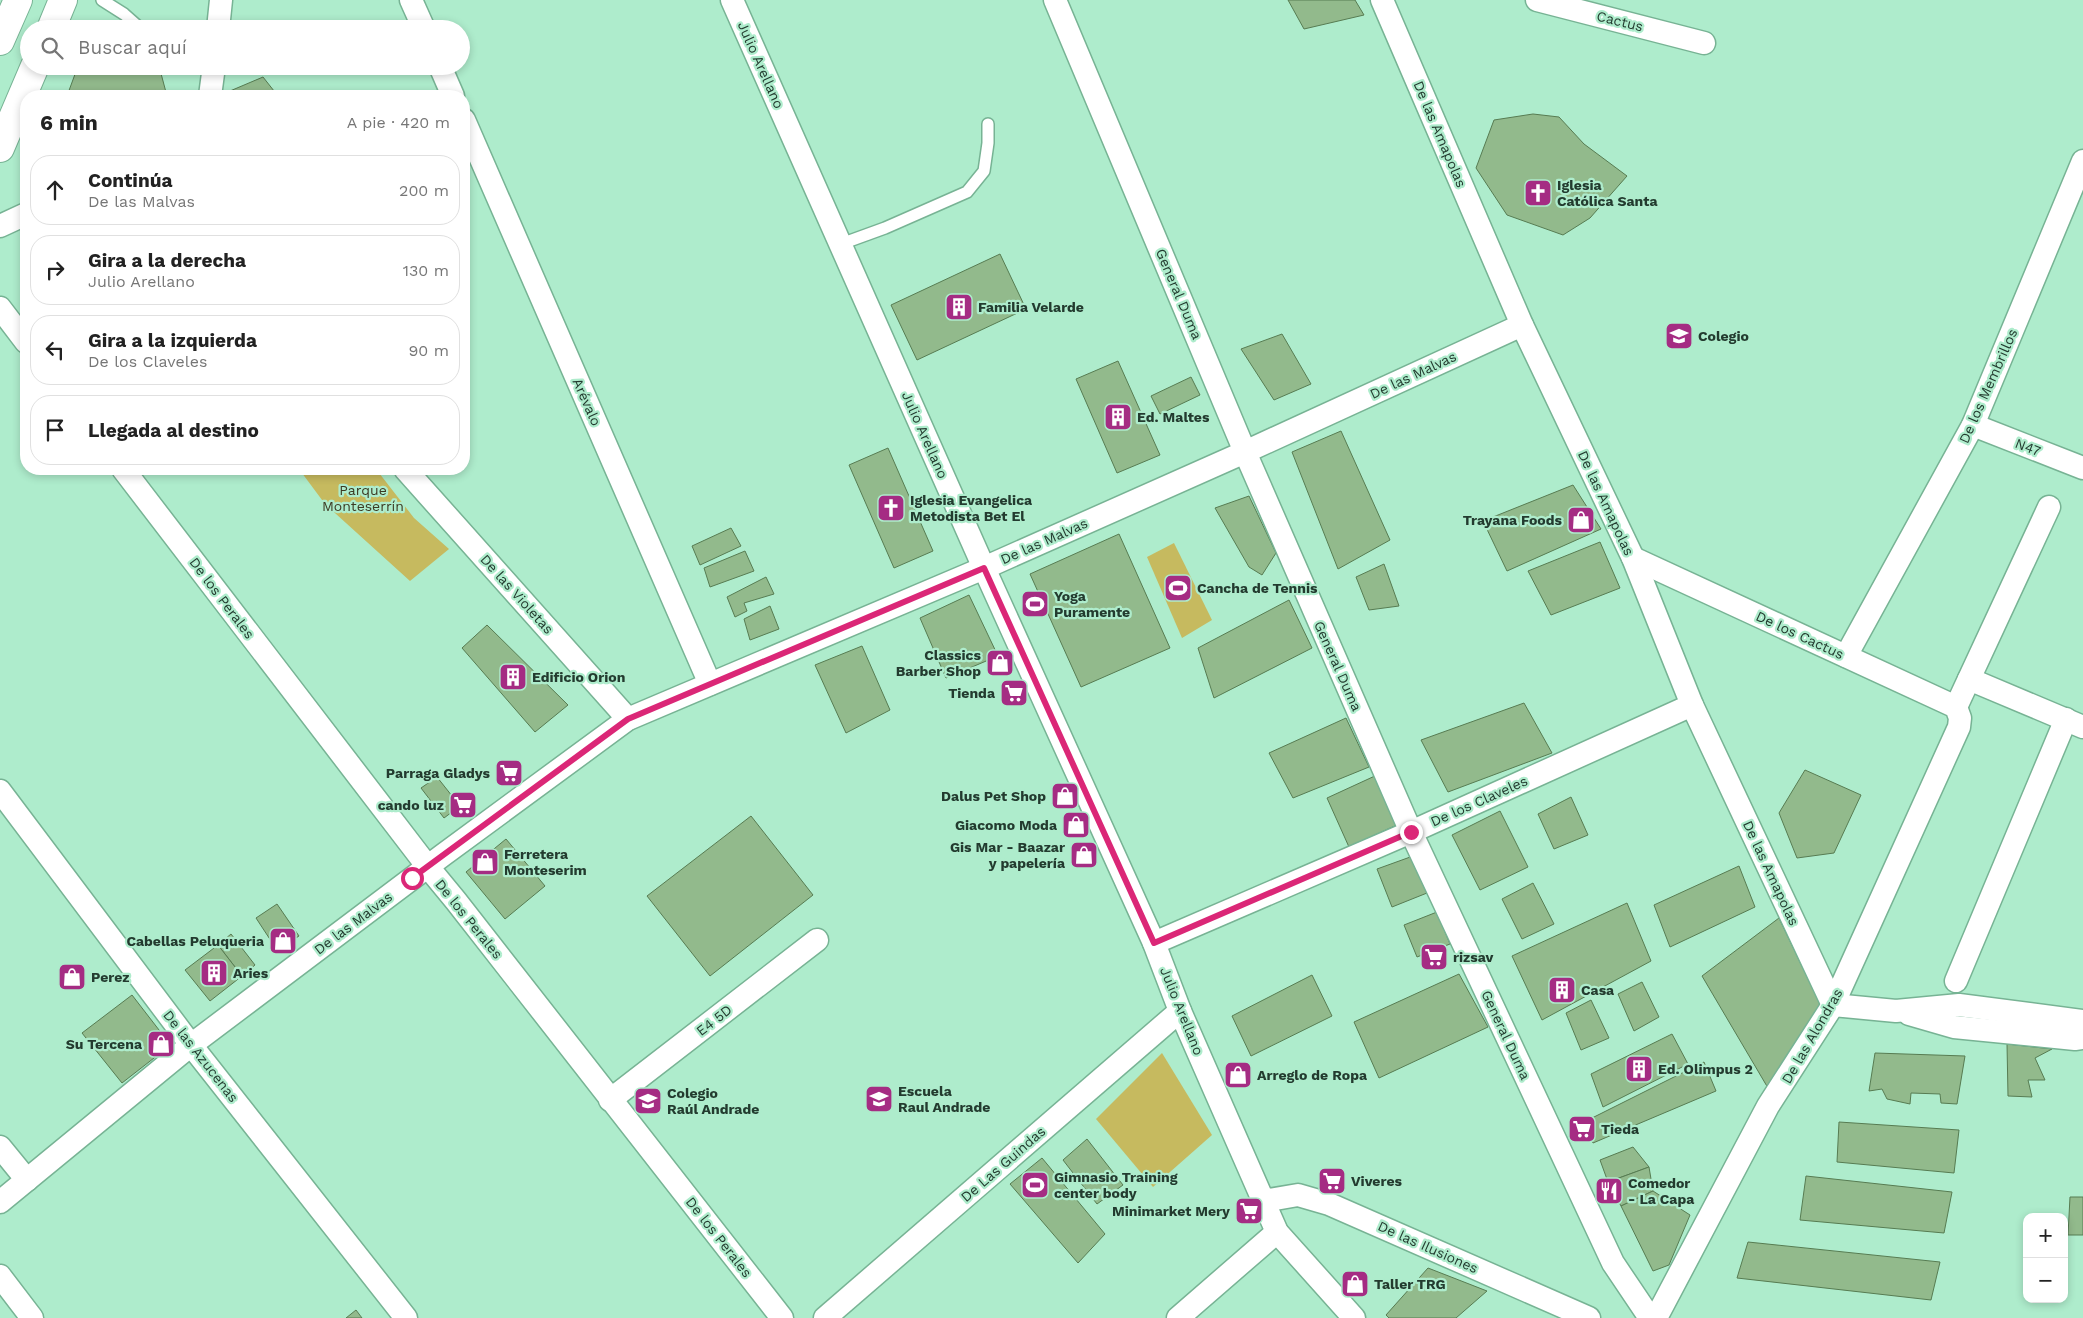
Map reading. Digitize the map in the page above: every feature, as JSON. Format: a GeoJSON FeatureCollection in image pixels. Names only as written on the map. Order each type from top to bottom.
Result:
{"type":"FeatureCollection","features":[{"type":"Feature","properties":{"kind":"main road"},"geometry":{"type":"LineString","coordinates":[[0,41],[18,0]]}},
{"type":"Feature","properties":{"kind":"main road"},"geometry":{"type":"LineString","coordinates":[[55,20],[63,0]]}},
{"type":"Feature","properties":{"kind":"main road"},"geometry":{"type":"LineString","coordinates":[[25,90],[31,75]]}},
{"type":"Feature","properties":{"kind":"main road"},"geometry":{"type":"LineString","coordinates":[[0,148],[20,101]]}},
{"type":"Feature","properties":{"kind":"street"},"geometry":{"type":"LineString","coordinates":[[219,20],[221,0]]}},
{"type":"Feature","properties":{"kind":"street"},"geometry":{"type":"LineString","coordinates":[[411,0],[420,20]]}},
{"type":"Feature","properties":{"kind":"street","name":"Julio Arellano"},"geometry":{"type":"LineString","coordinates":[[732,0],[984,568],[1154,943],[1180,1011],[1277,1232],[1354,1318]]}},
{"type":"Feature","properties":{"kind":"street","name":"General Duma"},"geometry":{"type":"LineString","coordinates":[[1055,0],[1245,452],[1411,832],[1613,1263],[1650,1318]]}},
{"type":"Feature","properties":{"kind":"street","name":"De las Amapolas"},"geometry":{"type":"LineString","coordinates":[[1382,0],[1522,325],[1633,558],[1692,705],[1833,1005]]}},
{"type":"Feature","properties":{"kind":"street","name":"Cactus"},"geometry":{"type":"LineString","coordinates":[[1537,0],[1704,43]]}},
{"type":"Feature","properties":{"kind":"street"},"geometry":{"type":"LineString","coordinates":[[211,90],[213,75]]}},
{"type":"Feature","properties":{"kind":"street"},"geometry":{"type":"LineString","coordinates":[[444,75],[450,90]]}},
{"type":"Feature","properties":{"kind":"street","name":"Arévalo"},"geometry":{"type":"LineString","coordinates":[[470,134],[710,684]]}},
{"type":"Feature","properties":{"kind":"street","name":"De los Membrillos"},"geometry":{"type":"LineString","coordinates":[[1846,656],[1973,426],[2083,161]]}},
{"type":"Feature","properties":{"kind":"street"},"geometry":{"type":"LineString","coordinates":[[0,226],[20,217]]}},
{"type":"Feature","properties":{"kind":"street"},"geometry":{"type":"LineString","coordinates":[[0,308],[20,334]]}},
{"type":"Feature","properties":{"kind":"street","name":"De las Malvas"},"geometry":{"type":"LineString","coordinates":[[0,1202],[192,1045],[628,719],[984,568],[1245,452],[1522,325]]}},
{"type":"Feature","properties":{"kind":"street","name":"N47"},"geometry":{"type":"LineString","coordinates":[[1973,426],[2083,468]]}},
{"type":"Feature","properties":{"kind":"street","name":"De los Perales"},"geometry":{"type":"LineString","coordinates":[[128,475],[428,867],[782,1318]]}},
{"type":"Feature","properties":{"kind":"street","name":"De las Violetas"},"geometry":{"type":"LineString","coordinates":[[411,475],[628,719]]}},
{"type":"Feature","properties":{"kind":"street","name":"De las Alondras"},"geometry":{"type":"LineString","coordinates":[[1656,1318],[1768,1106],[1833,1005],[1959,727],[1958,712],[1969,680],[2049,507]]}},
{"type":"Feature","properties":{"kind":"street","name":"De los Cactus"},"geometry":{"type":"LineString","coordinates":[[1633,558],[1846,656],[1958,712]]}},
{"type":"Feature","properties":{"kind":"street"},"geometry":{"type":"LineString","coordinates":[[1956,981],[2074,723],[1969,680]]}},
{"type":"Feature","properties":{"kind":"street","name":"De los Claveles"},"geometry":{"type":"LineString","coordinates":[[1154,943],[1411,832],[1692,705]]}},
{"type":"Feature","properties":{"kind":"street","name":"De las Azucenas"},"geometry":{"type":"LineString","coordinates":[[0,791],[192,1045],[406,1318]]}},
{"type":"Feature","properties":{"kind":"street","name":"E4 5D"},"geometry":{"type":"LineString","coordinates":[[610,1100],[817,940]]}},
{"type":"Feature","properties":{"kind":"street"},"geometry":{"type":"LineString","coordinates":[[1833,1005],[1896,1011],[1954,1027],[2075,1039],[2083,1038]]}},
{"type":"Feature","properties":{"kind":"street"},"geometry":{"type":"LineString","coordinates":[[1896,1011],[1959,1005],[2083,1021]]}},
{"type":"Feature","properties":{"kind":"street","name":"De Las Guindas"},"geometry":{"type":"LineString","coordinates":[[825,1318],[1180,1011]]}},
{"type":"Feature","properties":{"kind":"street"},"geometry":{"type":"LineString","coordinates":[[0,1147],[27,1180]]}},
{"type":"Feature","properties":{"kind":"street","name":"De las Ilusiones"},"geometry":{"type":"LineString","coordinates":[[1264,1201],[1298,1194],[1329,1204],[1589,1318]]}},
{"type":"Feature","properties":{"kind":"street"},"geometry":{"type":"LineString","coordinates":[[1178,1318],[1277,1232]]}},
{"type":"Feature","properties":{"kind":"street"},"geometry":{"type":"LineString","coordinates":[[0,1276],[32,1318]]}},
{"type":"Feature","properties":{"kind":"lane"},"geometry":{"type":"LineString","coordinates":[[102,0],[131,20]]}},
{"type":"Feature","properties":{"kind":"lane"},"geometry":{"type":"LineString","coordinates":[[841,244],[885,228],[967,192],[984,171],[988,143],[988,124]]}},
{"type":"Feature","properties":{"kind":"green space","name":"Parque Monteserrín"},"geometry":{"type":"Polygon","coordinates":[[[303,475],[381,475],[414,518],[449,549],[410,581],[325,504],[303,475]]]}},
{"type":"Feature","properties":{"kind":"green space","name":"Cancha de Tennis"},"geometry":{"type":"Polygon","coordinates":[[[1174,543],[1212,620],[1182,638],[1147,557],[1174,543]]]}},
{"type":"Feature","properties":{"kind":"green space"},"geometry":{"type":"Polygon","coordinates":[[[1162,1053],[1212,1135],[1153,1187],[1096,1119],[1162,1053]]]}},
{"type":"Feature","properties":{"kind":"building"},"geometry":{"type":"Polygon","coordinates":[[[1288,0],[1355,0],[1364,15],[1304,29],[1288,0]]]}},
{"type":"Feature","properties":{"kind":"building"},"geometry":{"type":"Polygon","coordinates":[[[75,75],[161,75],[165,90],[69,90],[75,75]]]}},
{"type":"Feature","properties":{"kind":"building"},"geometry":{"type":"Polygon","coordinates":[[[263,77],[273,90],[232,90],[263,77]]]}},
{"type":"Feature","properties":{"kind":"building"},"geometry":{"type":"Polygon","coordinates":[[[1533,114],[1559,117],[1584,144],[1627,176],[1590,218],[1563,235],[1507,215],[1476,168],[1494,120],[1533,114]]]}},
{"type":"Feature","properties":{"kind":"building","name":"Familia Velarde"},"geometry":{"type":"Polygon","coordinates":[[[1000,254],[1026,309],[917,360],[891,305],[1000,254]]]}},
{"type":"Feature","properties":{"kind":"building"},"geometry":{"type":"Polygon","coordinates":[[[1282,334],[1311,384],[1274,400],[1241,349],[1282,334]]]}},
{"type":"Feature","properties":{"kind":"building","name":"Ed. Maltes"},"geometry":{"type":"Polygon","coordinates":[[[1118,361],[1160,455],[1117,473],[1076,379],[1118,361]]]}},
{"type":"Feature","properties":{"kind":"building"},"geometry":{"type":"Polygon","coordinates":[[[1191,377],[1200,395],[1160,414],[1151,396],[1191,377]]]}},
{"type":"Feature","properties":{"kind":"building"},"geometry":{"type":"Polygon","coordinates":[[[1341,431],[1390,540],[1338,569],[1292,452],[1341,431]]]}},
{"type":"Feature","properties":{"kind":"building","name":"Iglesia Evangelica Metodista Bet El"},"geometry":{"type":"Polygon","coordinates":[[[888,448],[933,551],[894,568],[849,465],[888,448]]]}},
{"type":"Feature","properties":{"kind":"building"},"geometry":{"type":"Polygon","coordinates":[[[1573,485],[1601,529],[1507,571],[1483,521],[1573,485]]]}},
{"type":"Feature","properties":{"kind":"building"},"geometry":{"type":"Polygon","coordinates":[[[1249,496],[1276,553],[1262,575],[1249,567],[1215,508],[1249,496]]]}},
{"type":"Feature","properties":{"kind":"building"},"geometry":{"type":"Polygon","coordinates":[[[731,528],[741,546],[700,565],[692,546],[731,528]]]}},
{"type":"Feature","properties":{"kind":"building"},"geometry":{"type":"Polygon","coordinates":[[[1119,534],[1170,648],[1081,687],[1030,574],[1119,534]]]}},
{"type":"Feature","properties":{"kind":"building"},"geometry":{"type":"Polygon","coordinates":[[[1600,542],[1620,588],[1551,615],[1528,571],[1600,542]]]}},
{"type":"Feature","properties":{"kind":"building"},"geometry":{"type":"Polygon","coordinates":[[[745,551],[754,571],[710,587],[704,568],[745,551]]]}},
{"type":"Feature","properties":{"kind":"building"},"geometry":{"type":"Polygon","coordinates":[[[1384,564],[1399,606],[1369,610],[1356,577],[1384,564]]]}},
{"type":"Feature","properties":{"kind":"building"},"geometry":{"type":"Polygon","coordinates":[[[766,577],[774,594],[744,603],[747,611],[735,617],[727,597],[766,577]]]}},
{"type":"Feature","properties":{"kind":"building"},"geometry":{"type":"Polygon","coordinates":[[[969,595],[998,656],[946,678],[920,618],[969,595]]]}},
{"type":"Feature","properties":{"kind":"building"},"geometry":{"type":"Polygon","coordinates":[[[1289,600],[1312,648],[1214,698],[1198,648],[1289,600]]]}},
{"type":"Feature","properties":{"kind":"building"},"geometry":{"type":"Polygon","coordinates":[[[770,606],[779,629],[750,640],[744,619],[770,606]]]}},
{"type":"Feature","properties":{"kind":"building","name":"Edificio Orion"},"geometry":{"type":"Polygon","coordinates":[[[487,625],[568,705],[535,732],[462,648],[487,625]]]}},
{"type":"Feature","properties":{"kind":"building"},"geometry":{"type":"Polygon","coordinates":[[[862,646],[890,710],[846,733],[815,665],[862,646]]]}},
{"type":"Feature","properties":{"kind":"building"},"geometry":{"type":"Polygon","coordinates":[[[1524,703],[1552,753],[1448,792],[1421,740],[1524,703]]]}},
{"type":"Feature","properties":{"kind":"building"},"geometry":{"type":"Polygon","coordinates":[[[1346,718],[1369,767],[1293,798],[1269,753],[1346,718]]]}},
{"type":"Feature","properties":{"kind":"building"},"geometry":{"type":"Polygon","coordinates":[[[1805,770],[1861,795],[1834,853],[1797,858],[1779,813],[1805,770]]]}},
{"type":"Feature","properties":{"kind":"building"},"geometry":{"type":"Polygon","coordinates":[[[1377,775],[1399,824],[1349,847],[1327,798],[1377,775]]]}},
{"type":"Feature","properties":{"kind":"building"},"geometry":{"type":"Polygon","coordinates":[[[437,777],[460,806],[444,818],[421,788],[437,777]]]}},
{"type":"Feature","properties":{"kind":"building"},"geometry":{"type":"Polygon","coordinates":[[[1571,797],[1588,835],[1554,849],[1538,814],[1571,797]]]}},
{"type":"Feature","properties":{"kind":"building"},"geometry":{"type":"Polygon","coordinates":[[[1500,811],[1528,867],[1480,890],[1452,835],[1500,811]]]}},
{"type":"Feature","properties":{"kind":"building"},"geometry":{"type":"Polygon","coordinates":[[[751,816],[813,895],[710,976],[647,896],[751,816]]]}},
{"type":"Feature","properties":{"kind":"building"},"geometry":{"type":"Polygon","coordinates":[[[506,839],[545,886],[505,919],[466,872],[506,839]]]}},
{"type":"Feature","properties":{"kind":"building"},"geometry":{"type":"Polygon","coordinates":[[[1413,856],[1427,893],[1392,907],[1377,869],[1413,856]]]}},
{"type":"Feature","properties":{"kind":"building"},"geometry":{"type":"Polygon","coordinates":[[[1739,866],[1755,907],[1670,947],[1654,905],[1739,866]]]}},
{"type":"Feature","properties":{"kind":"building"},"geometry":{"type":"Polygon","coordinates":[[[1533,883],[1554,924],[1522,939],[1502,899],[1533,883]]]}},
{"type":"Feature","properties":{"kind":"building","name":"Casa"},"geometry":{"type":"Polygon","coordinates":[[[1627,903],[1651,961],[1542,1020],[1512,956],[1627,903]]]}},
{"type":"Feature","properties":{"kind":"building"},"geometry":{"type":"Polygon","coordinates":[[[277,904],[299,936],[277,950],[256,918],[277,904]]]}},
{"type":"Feature","properties":{"kind":"building"},"geometry":{"type":"Polygon","coordinates":[[[1437,912],[1450,944],[1417,957],[1404,925],[1437,912]]]}},
{"type":"Feature","properties":{"kind":"building"},"geometry":{"type":"Polygon","coordinates":[[[1779,918],[1823,1010],[1768,1088],[1702,976],[1779,918]]]}},
{"type":"Feature","properties":{"kind":"building"},"geometry":{"type":"Polygon","coordinates":[[[231,934],[255,965],[242,976],[218,945],[231,934]]]}},
{"type":"Feature","properties":{"kind":"building","name":"Aries"},"geometry":{"type":"Polygon","coordinates":[[[218,945],[242,976],[210,1001],[185,970],[218,945]]]}},
{"type":"Feature","properties":{"kind":"building"},"geometry":{"type":"Polygon","coordinates":[[[1459,974],[1488,1027],[1379,1078],[1354,1022],[1459,974]]]}},
{"type":"Feature","properties":{"kind":"building"},"geometry":{"type":"Polygon","coordinates":[[[1312,975],[1332,1016],[1251,1056],[1232,1016],[1312,975]]]}},
{"type":"Feature","properties":{"kind":"building"},"geometry":{"type":"Polygon","coordinates":[[[1642,982],[1659,1017],[1634,1031],[1618,994],[1642,982]]]}},
{"type":"Feature","properties":{"kind":"building"},"geometry":{"type":"Polygon","coordinates":[[[132,995],[166,1039],[163,1051],[122,1083],[82,1033],[132,995]]]}},
{"type":"Feature","properties":{"kind":"building"},"geometry":{"type":"Polygon","coordinates":[[[1591,1000],[1609,1038],[1581,1050],[1566,1013],[1591,1000]]]}},
{"type":"Feature","properties":{"kind":"building","name":"Ed. Olimpus 2"},"geometry":{"type":"Polygon","coordinates":[[[1672,1034],[1688,1064],[1603,1107],[1591,1074],[1672,1034]]]}},
{"type":"Feature","properties":{"kind":"building"},"geometry":{"type":"Polygon","coordinates":[[[2007,1044],[2052,1049],[2035,1058],[2045,1080],[2028,1080],[2032,1097],[2008,1096],[2007,1044]]]}},
{"type":"Feature","properties":{"kind":"building"},"geometry":{"type":"Polygon","coordinates":[[[1875,1053],[1965,1056],[1957,1104],[1941,1103],[1940,1094],[1911,1093],[1910,1104],[1887,1099],[1882,1089],[1869,1091],[1875,1053]]]}},
{"type":"Feature","properties":{"kind":"building"},"geometry":{"type":"Polygon","coordinates":[[[1704,1062],[1716,1091],[1593,1143],[1584,1122],[1704,1062]]]}},
{"type":"Feature","properties":{"kind":"building"},"geometry":{"type":"Polygon","coordinates":[[[1839,1122],[1959,1130],[1954,1173],[1837,1162],[1839,1122]]]}},
{"type":"Feature","properties":{"kind":"building"},"geometry":{"type":"Polygon","coordinates":[[[1087,1139],[1123,1185],[1097,1204],[1063,1160],[1087,1139]]]}},
{"type":"Feature","properties":{"kind":"building"},"geometry":{"type":"Polygon","coordinates":[[[1633,1147],[1649,1167],[1608,1182],[1600,1160],[1633,1147]]]}},
{"type":"Feature","properties":{"kind":"building"},"geometry":{"type":"Polygon","coordinates":[[[1042,1158],[1105,1234],[1078,1263],[1010,1184],[1042,1158]]]}},
{"type":"Feature","properties":{"kind":"building"},"geometry":{"type":"Polygon","coordinates":[[[1649,1167],[1653,1191],[1621,1206],[1608,1182],[1649,1167]]]}},
{"type":"Feature","properties":{"kind":"building"},"geometry":{"type":"Polygon","coordinates":[[[1806,1176],[1952,1192],[1944,1233],[1800,1220],[1806,1176]]]}},
{"type":"Feature","properties":{"kind":"building"},"geometry":{"type":"Polygon","coordinates":[[[1653,1191],[1690,1215],[1669,1265],[1653,1271],[1621,1206],[1653,1191]]]}},
{"type":"Feature","properties":{"kind":"building"},"geometry":{"type":"Polygon","coordinates":[[[2070,1197],[2083,1197],[2083,1235],[2068,1235],[2070,1197]]]}},
{"type":"Feature","properties":{"kind":"building"},"geometry":{"type":"Polygon","coordinates":[[[1748,1242],[1940,1262],[1931,1300],[1737,1278],[1748,1242]]]}},
{"type":"Feature","properties":{"kind":"building"},"geometry":{"type":"Polygon","coordinates":[[[1428,1268],[1487,1291],[1456,1318],[1389,1318],[1386,1315],[1428,1268]]]}},
{"type":"Feature","properties":{"kind":"building"},"geometry":{"type":"Polygon","coordinates":[[[356,1310],[362,1318],[346,1318],[356,1310]]]}},
{"type":"Feature","properties":{"kind":"place","name":"Iglesia Católica Santa"},"geometry":{"type":"Point","coordinates":[1538,193]}},
{"type":"Feature","properties":{"kind":"place","name":"Familia Velarde"},"geometry":{"type":"Point","coordinates":[959,307]}},
{"type":"Feature","properties":{"kind":"place","name":"Colegio"},"geometry":{"type":"Point","coordinates":[1679,336]}},
{"type":"Feature","properties":{"kind":"place","name":"Ed. Maltes"},"geometry":{"type":"Point","coordinates":[1118,417]}},
{"type":"Feature","properties":{"kind":"place","name":"Iglesia Evangelica Metodista Bet El"},"geometry":{"type":"Point","coordinates":[891,508]}},
{"type":"Feature","properties":{"kind":"place","name":"Trayana Foods"},"geometry":{"type":"Point","coordinates":[1581,520]}},
{"type":"Feature","properties":{"kind":"place","name":"Cancha de Tennis"},"geometry":{"type":"Point","coordinates":[1178,588]}},
{"type":"Feature","properties":{"kind":"place","name":"Yoga Puramente"},"geometry":{"type":"Point","coordinates":[1035,604]}},
{"type":"Feature","properties":{"kind":"place","name":"Classics Barber Shop"},"geometry":{"type":"Point","coordinates":[1000,663]}},
{"type":"Feature","properties":{"kind":"place","name":"Edificio Orion"},"geometry":{"type":"Point","coordinates":[513,677]}},
{"type":"Feature","properties":{"kind":"place","name":"Tienda"},"geometry":{"type":"Point","coordinates":[1014,693]}},
{"type":"Feature","properties":{"kind":"place","name":"Parraga Gladys"},"geometry":{"type":"Point","coordinates":[509,773]}},
{"type":"Feature","properties":{"kind":"place","name":"Dalus Pet Shop"},"geometry":{"type":"Point","coordinates":[1065,796]}},
{"type":"Feature","properties":{"kind":"place","name":"cando luz"},"geometry":{"type":"Point","coordinates":[463,805]}},
{"type":"Feature","properties":{"kind":"place","name":"Giacomo Moda"},"geometry":{"type":"Point","coordinates":[1076,825]}},
{"type":"Feature","properties":{"kind":"place","name":"Gis Mar - Baazar y papelería"},"geometry":{"type":"Point","coordinates":[1084,855]}},
{"type":"Feature","properties":{"kind":"place","name":"Ferretera Monteserim"},"geometry":{"type":"Point","coordinates":[485,862]}},
{"type":"Feature","properties":{"kind":"place","name":"Cabellas Peluqueria"},"geometry":{"type":"Point","coordinates":[283,941]}},
{"type":"Feature","properties":{"kind":"place","name":"rizsav"},"geometry":{"type":"Point","coordinates":[1434,957]}},
{"type":"Feature","properties":{"kind":"place","name":"Aries"},"geometry":{"type":"Point","coordinates":[214,973]}},
{"type":"Feature","properties":{"kind":"place","name":"Perez"},"geometry":{"type":"Point","coordinates":[72,977]}},
{"type":"Feature","properties":{"kind":"place","name":"Casa"},"geometry":{"type":"Point","coordinates":[1562,990]}},
{"type":"Feature","properties":{"kind":"place","name":"Su Tercena"},"geometry":{"type":"Point","coordinates":[161,1044]}},
{"type":"Feature","properties":{"kind":"place","name":"Ed. Olimpus 2"},"geometry":{"type":"Point","coordinates":[1639,1069]}},
{"type":"Feature","properties":{"kind":"place","name":"Arreglo de Ropa"},"geometry":{"type":"Point","coordinates":[1238,1075]}},
{"type":"Feature","properties":{"kind":"place","name":"Escuela Raul Andrade"},"geometry":{"type":"Point","coordinates":[879,1099]}},
{"type":"Feature","properties":{"kind":"place","name":"Colegio Raúl Andrade"},"geometry":{"type":"Point","coordinates":[648,1101]}},
{"type":"Feature","properties":{"kind":"place","name":"Tieda"},"geometry":{"type":"Point","coordinates":[1582,1129]}},
{"type":"Feature","properties":{"kind":"place","name":"Viveres"},"geometry":{"type":"Point","coordinates":[1332,1181]}},
{"type":"Feature","properties":{"kind":"place","name":"Gimnasio Training center body"},"geometry":{"type":"Point","coordinates":[1035,1185]}},
{"type":"Feature","properties":{"kind":"place","name":"Comedor - La Capa"},"geometry":{"type":"Point","coordinates":[1609,1191]}},
{"type":"Feature","properties":{"kind":"place","name":"Minimarket Mery"},"geometry":{"type":"Point","coordinates":[1249,1211]}},
{"type":"Feature","properties":{"kind":"place","name":"Taller TRG"},"geometry":{"type":"Point","coordinates":[1355,1284]}},
{"type":"Feature","properties":{"kind":"route"},"geometry":{"type":"LineString","coordinates":[[412,878],[628,719],[984,568],[1154,943],[1411,832]]}}]}
